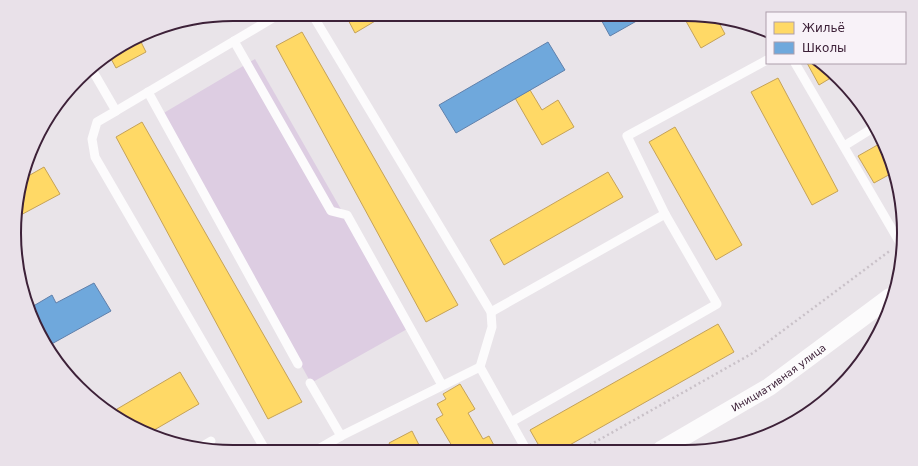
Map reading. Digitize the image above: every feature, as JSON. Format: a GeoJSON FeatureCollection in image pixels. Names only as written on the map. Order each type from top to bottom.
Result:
{"type":"FeatureCollection","features":[{"type":"Feature","properties":{"kind":"street","name":"Инициативная улица"},"geometry":{"type":"LineString","coordinates":[[669,445],[769,386],[886,300]]}},
{"type":"Feature","properties":{"kind":"lane"},"geometry":{"type":"LineString","coordinates":[[263,445],[95,157],[92,139],[97,122],[267,21]]}},
{"type":"Feature","properties":{"kind":"lane"},"geometry":{"type":"LineString","coordinates":[[316,21],[491,312],[492,327],[480,367],[524,445]]}},
{"type":"Feature","properties":{"kind":"lane"},"geometry":{"type":"LineString","coordinates":[[234,41],[331,211],[347,215],[442,385]]}},
{"type":"Feature","properties":{"kind":"lane"},"geometry":{"type":"LineString","coordinates":[[511,422],[717,304],[665,214],[627,136],[766,61]]}},
{"type":"Feature","properties":{"kind":"lane"},"geometry":{"type":"LineString","coordinates":[[796,64],[897,237]]}},
{"type":"Feature","properties":{"kind":"lane"},"geometry":{"type":"LineString","coordinates":[[94,73],[116,111]]}},
{"type":"Feature","properties":{"kind":"lane"},"geometry":{"type":"LineString","coordinates":[[148,92],[298,364]]}},
{"type":"Feature","properties":{"kind":"lane"},"geometry":{"type":"LineString","coordinates":[[844,146],[870,130]]}},
{"type":"Feature","properties":{"kind":"lane"},"geometry":{"type":"LineString","coordinates":[[491,312],[665,214]]}},
{"type":"Feature","properties":{"kind":"lane"},"geometry":{"type":"LineString","coordinates":[[325,445],[480,367]]}},
{"type":"Feature","properties":{"kind":"lane"},"geometry":{"type":"LineString","coordinates":[[310,383],[341,436]]}},
{"type":"Feature","properties":{"kind":"lane"},"geometry":{"type":"LineString","coordinates":[[207,443],[211,441]]}},
{"type":"Feature","properties":{"kind":"path"},"geometry":{"type":"LineString","coordinates":[[590,445],[753,353],[897,250]]}},
{"type":"Feature","properties":{"kind":"shaded area"},"geometry":{"type":"Polygon","coordinates":[[[255,59],[409,328],[311,383],[162,114],[255,59]]]}},
{"type":"Feature","properties":{"kind":"building: Жильё"},"geometry":{"type":"Polygon","coordinates":[[[349,21],[375,21],[355,33],[349,21]]]}},
{"type":"Feature","properties":{"kind":"building: Жильё"},"geometry":{"type":"Polygon","coordinates":[[[686,21],[720,24],[725,34],[701,48],[686,21]]]}},
{"type":"Feature","properties":{"kind":"building: Жильё"},"geometry":{"type":"Polygon","coordinates":[[[302,32],[458,305],[426,322],[276,46],[302,32]]]}},
{"type":"Feature","properties":{"kind":"building: Жильё"},"geometry":{"type":"Polygon","coordinates":[[[141,42],[146,52],[116,68],[111,60],[141,42]]]}},
{"type":"Feature","properties":{"kind":"building: Жильё"},"geometry":{"type":"Polygon","coordinates":[[[808,64],[813,64],[830,78],[819,85],[808,64]]]}},
{"type":"Feature","properties":{"kind":"building: Жильё"},"geometry":{"type":"Polygon","coordinates":[[[778,78],[838,191],[812,205],[751,92],[778,78]]]}},
{"type":"Feature","properties":{"kind":"building: Жильё"},"geometry":{"type":"Polygon","coordinates":[[[530,90],[542,110],[558,100],[574,127],[542,145],[515,98],[530,90]]]}},
{"type":"Feature","properties":{"kind":"building: Жильё"},"geometry":{"type":"Polygon","coordinates":[[[142,122],[302,402],[268,419],[116,137],[142,122]]]}},
{"type":"Feature","properties":{"kind":"building: Жильё"},"geometry":{"type":"Polygon","coordinates":[[[675,127],[742,245],[716,260],[649,142],[675,127]]]}},
{"type":"Feature","properties":{"kind":"building: Жильё"},"geometry":{"type":"Polygon","coordinates":[[[878,145],[889,175],[874,183],[858,156],[878,145]]]}},
{"type":"Feature","properties":{"kind":"building: Жильё"},"geometry":{"type":"Polygon","coordinates":[[[44,167],[60,194],[22,215],[25,192],[29,176],[44,167]]]}},
{"type":"Feature","properties":{"kind":"building: Жильё"},"geometry":{"type":"Polygon","coordinates":[[[608,172],[623,197],[504,265],[490,240],[608,172]]]}},
{"type":"Feature","properties":{"kind":"building: Жильё"},"geometry":{"type":"Polygon","coordinates":[[[718,324],[734,352],[570,445],[539,445],[530,430],[718,324]]]}},
{"type":"Feature","properties":{"kind":"building: Жильё"},"geometry":{"type":"Polygon","coordinates":[[[180,372],[199,404],[154,430],[127,417],[116,410],[180,372]]]}},
{"type":"Feature","properties":{"kind":"building: Жильё"},"geometry":{"type":"Polygon","coordinates":[[[460,384],[475,409],[468,413],[483,439],[489,436],[494,445],[451,445],[436,419],[443,415],[437,404],[446,399],[443,394],[460,384]]]}},
{"type":"Feature","properties":{"kind":"building: Жильё"},"geometry":{"type":"Polygon","coordinates":[[[412,431],[419,445],[390,445],[389,443],[412,431]]]}},
{"type":"Feature","properties":{"kind":"building: Школы"},"geometry":{"type":"Polygon","coordinates":[[[602,21],[637,21],[610,36],[602,21]]]}},
{"type":"Feature","properties":{"kind":"building: Школы"},"geometry":{"type":"Polygon","coordinates":[[[548,42],[565,70],[456,133],[439,105],[548,42]]]}},
{"type":"Feature","properties":{"kind":"building: Школы"},"geometry":{"type":"Polygon","coordinates":[[[94,283],[111,311],[52,344],[34,306],[52,295],[56,303],[94,283]]]}}]}
